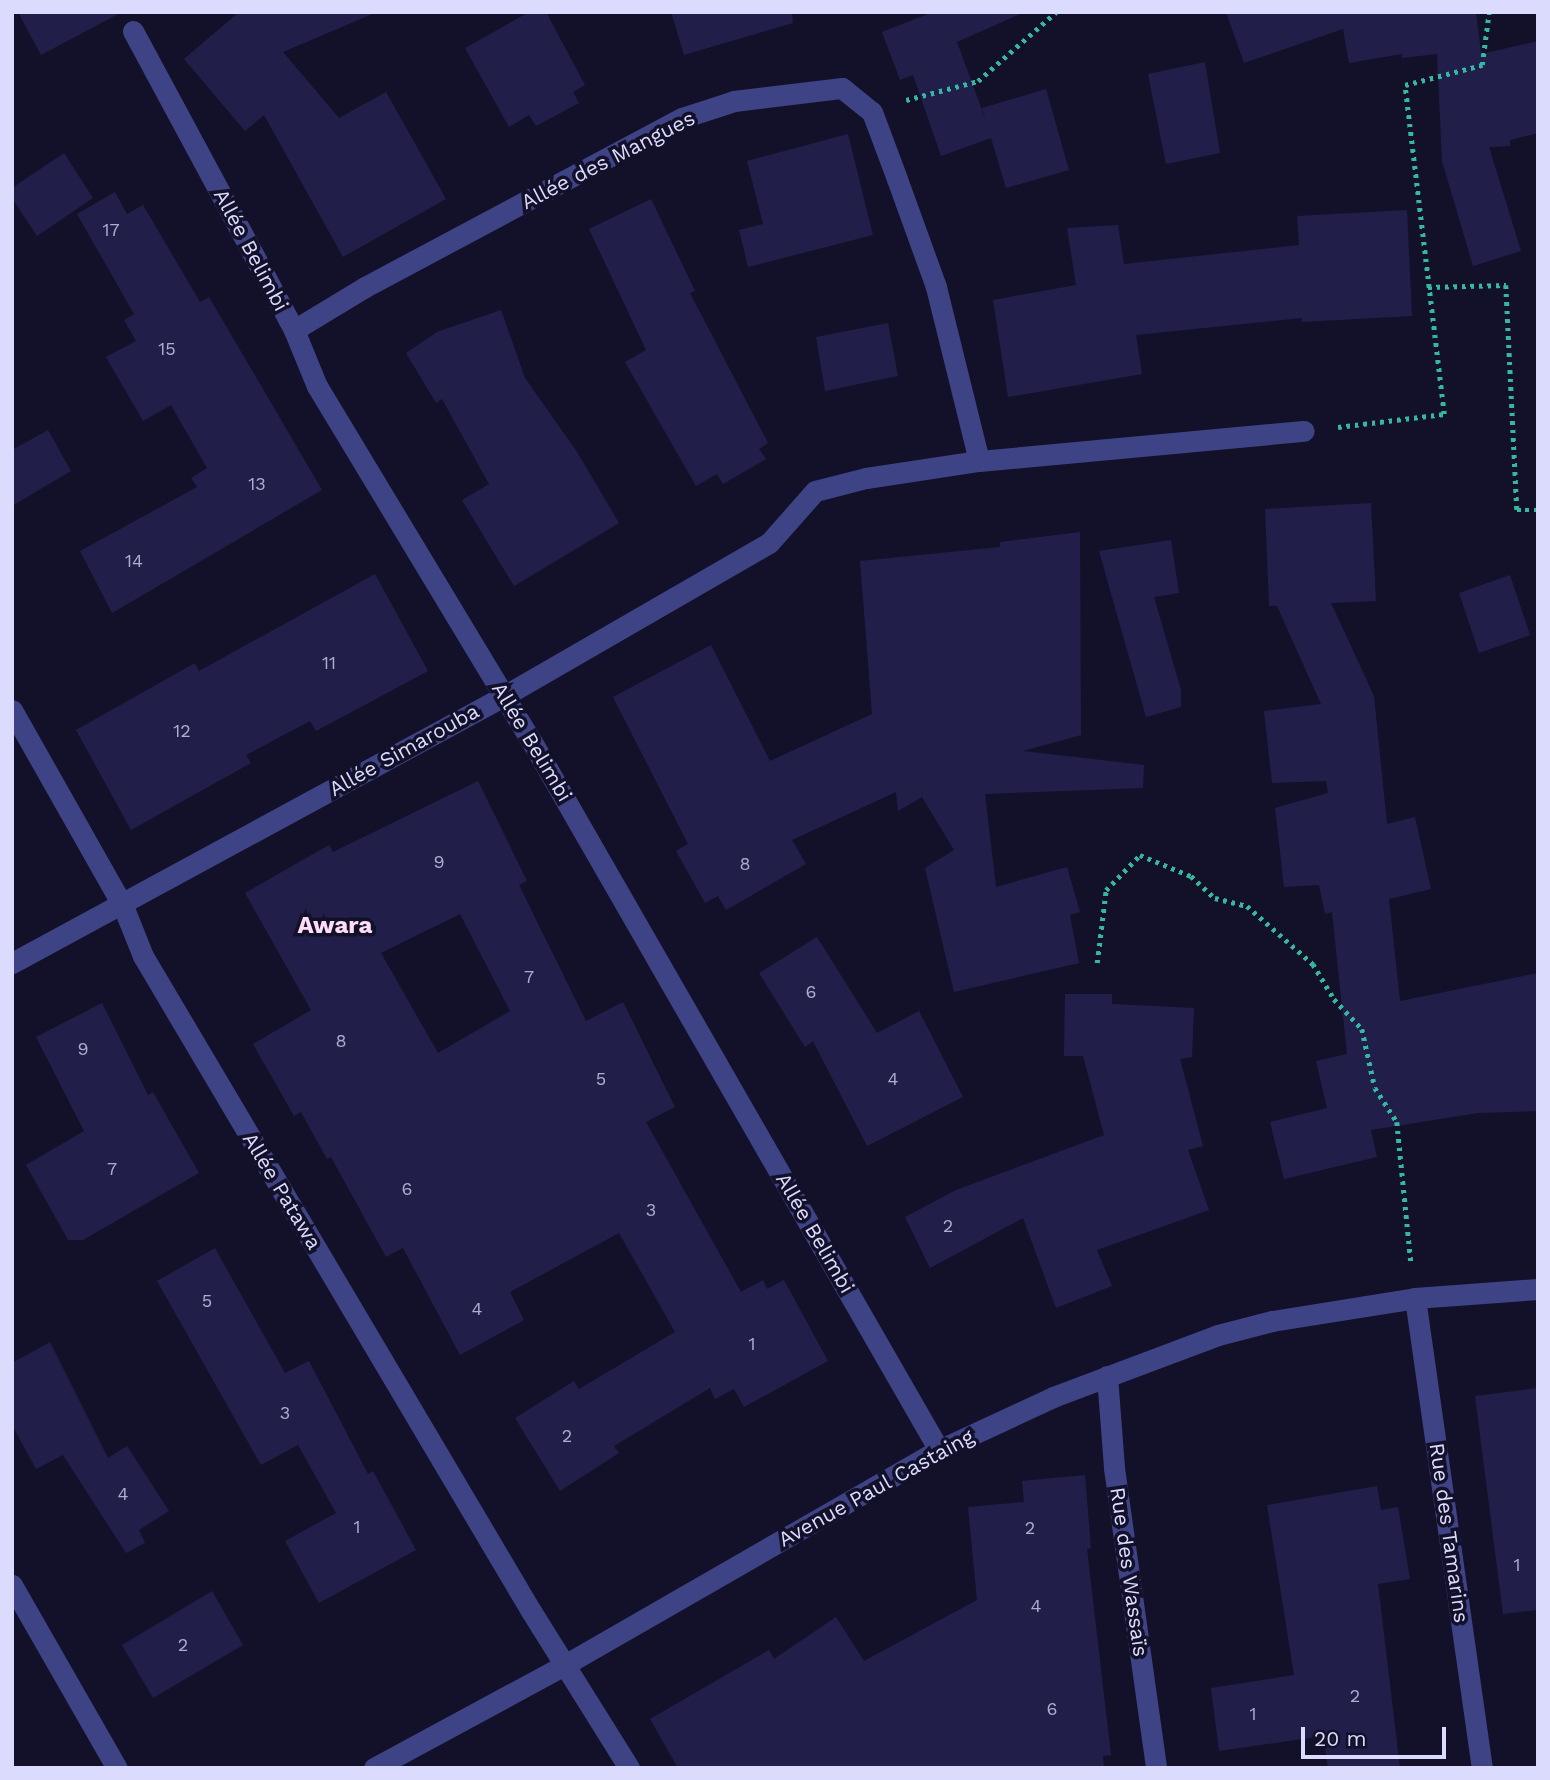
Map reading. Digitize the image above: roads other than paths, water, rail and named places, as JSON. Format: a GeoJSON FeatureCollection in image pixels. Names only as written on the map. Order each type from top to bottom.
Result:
{"type":"FeatureCollection","features":[{"type":"Feature","properties":{"kind":"street","name":"Allée Belimbi"},"geometry":{"type":"LineString","coordinates":[[133,31],[294,331],[317,386],[504,696],[939,1450]]}},
{"type":"Feature","properties":{"kind":"street","name":"Allée des Mangues"},"geometry":{"type":"LineString","coordinates":[[294,331],[365,287],[682,118],[734,101],[821,88],[842,88],[872,113],[936,287],[979,461]]}},
{"type":"Feature","properties":{"kind":"street","name":"Allée Simarouba"},"geometry":{"type":"LineString","coordinates":[[12,963],[123,906],[504,696],[769,543],[816,491],[866,478],[979,461],[1304,431]]}},
{"type":"Feature","properties":{"kind":"street","name":"Allée Patawa"},"geometry":{"type":"LineString","coordinates":[[12,710],[123,906],[143,956],[531,1611],[568,1663],[629,1768]]}},
{"type":"Feature","properties":{"kind":"street","name":"Avenue Paul Castaing"},"geometry":{"type":"LineString","coordinates":[[374,1768],[568,1663],[939,1450],[1107,1376],[1218,1335],[1338,1308],[1415,1298],[1538,1289]]}},
{"type":"Feature","properties":{"kind":"street","name":"Rue des Tamarins"},"geometry":{"type":"LineString","coordinates":[[1415,1298],[1482,1768]]}},
{"type":"Feature","properties":{"kind":"street","name":"Rue des Wassaïs"},"geometry":{"type":"LineString","coordinates":[[1107,1376],[1114,1468],[1156,1768]]}},
{"type":"Feature","properties":{"kind":"street"},"geometry":{"type":"LineString","coordinates":[[12,1585],[117,1768]]}},
{"type":"Feature","properties":{"kind":"district","name":"Awara"},"geometry":{"type":"Point","coordinates":[335,926]}}]}
